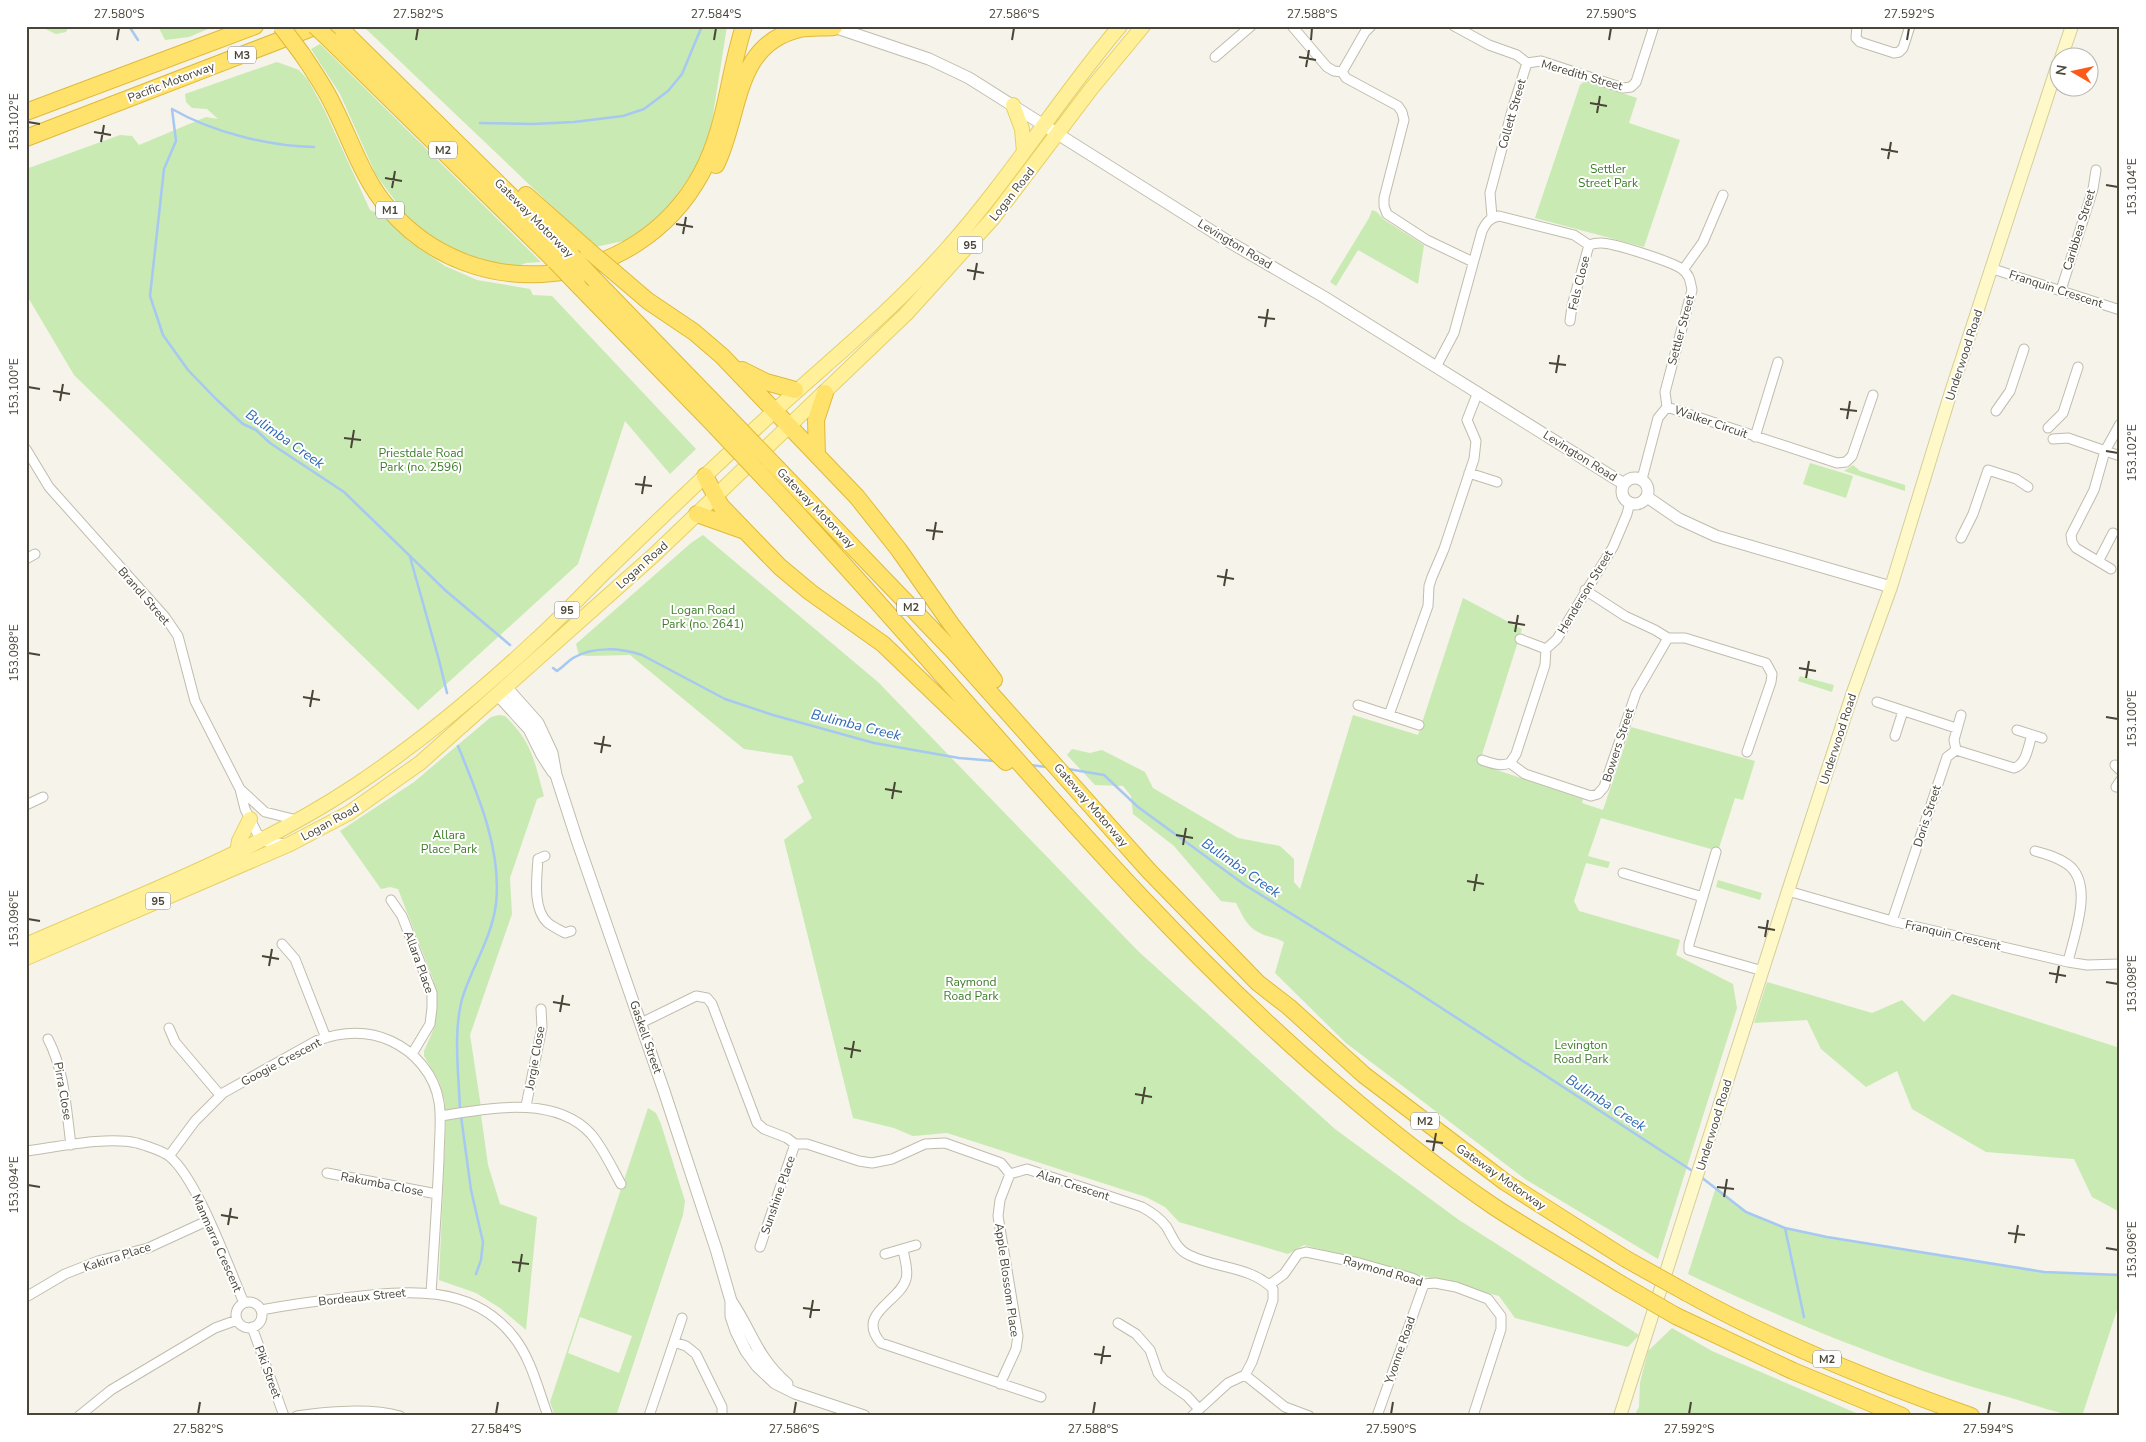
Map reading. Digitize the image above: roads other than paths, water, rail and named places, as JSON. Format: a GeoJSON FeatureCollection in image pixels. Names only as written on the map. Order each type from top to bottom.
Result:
{"type":"FeatureCollection","features":[{"type":"Feature","properties":{"kind":"highway","name":"Pacific Motorway"},"geometry":{"type":"LineString","coordinates":[[26,112],[255,26]]}},
{"type":"Feature","properties":{"kind":"highway","name":"M1"},"geometry":{"type":"LineString","coordinates":[[280,26],[302,54],[323,86],[365,174],[376,192],[403,224],[434,248],[462,262],[507,274],[536,276],[580,268],[629,247],[667,218],[701,174],[719,127],[744,26]]}},
{"type":"Feature","properties":{"kind":"highway","name":"Pacific Motorway"},"geometry":{"type":"LineString","coordinates":[[26,138],[316,26]]}},
{"type":"Feature","properties":{"kind":"highway","name":"Gateway Motorway"},"geometry":{"type":"LineString","coordinates":[[316,26],[338,34],[490,175],[580,253],[595,280],[722,422],[772,474],[953,652],[1045,747],[1078,789],[1149,871],[1231,957],[1258,983],[1289,1007],[1364,1075],[1505,1182],[1626,1259],[1724,1313],[1793,1346],[1921,1399],[1971,1416]]}},
{"type":"Feature","properties":{"kind":"highway"},"geometry":{"type":"LineString","coordinates":[[629,247],[648,244],[656,239],[678,219],[704,188],[719,159],[744,78],[756,55],[768,43],[788,32],[807,28],[834,27]]}},
{"type":"Feature","properties":{"kind":"highway","name":"Gateway Motorway"},"geometry":{"type":"LineString","coordinates":[[338,34],[577,284],[722,422]]}},
{"type":"Feature","properties":{"kind":"highway"},"geometry":{"type":"LineString","coordinates":[[580,253],[614,272],[648,301],[694,332],[735,369],[817,455],[879,523],[981,665],[1045,747]]}},
{"type":"Feature","properties":{"kind":"highway"},"geometry":{"type":"LineString","coordinates":[[735,369],[745,370],[766,382],[795,390]]}},
{"type":"Feature","properties":{"kind":"highway"},"geometry":{"type":"LineString","coordinates":[[817,455],[816,420],[825,392]]}},
{"type":"Feature","properties":{"kind":"highway","name":"Gateway Motorway"},"geometry":{"type":"LineString","coordinates":[[772,474],[1004,753],[1036,781],[1122,876],[1224,982],[1337,1085],[1393,1131],[1492,1205],[1619,1283],[1676,1316],[1793,1370],[1902,1416]]}},
{"type":"Feature","properties":{"kind":"highway"},"geometry":{"type":"LineString","coordinates":[[705,476],[715,496],[724,508],[796,581],[883,644],[1004,753]]}},
{"type":"Feature","properties":{"kind":"highway"},"geometry":{"type":"LineString","coordinates":[[697,514],[745,531]]}},
{"type":"Feature","properties":{"kind":"main road","name":"Logan Road"},"geometry":{"type":"LineString","coordinates":[[26,945],[237,853],[262,840],[353,787],[409,748],[492,680],[535,641],[795,390],[873,324],[928,270],[966,228],[1120,26]]}},
{"type":"Feature","properties":{"kind":"main road","name":"Logan Road"},"geometry":{"type":"LineString","coordinates":[[26,958],[290,844],[349,812],[399,779],[524,672],[697,514],[900,319],[951,267],[1015,192],[1108,67],[1143,26]]}},
{"type":"Feature","properties":{"kind":"main road"},"geometry":{"type":"LineString","coordinates":[[2064,48],[2072,26]]}},
{"type":"Feature","properties":{"kind":"main road","name":"Underwood Road"},"geometry":{"type":"LineString","coordinates":[[1620,1416],[1852,695],[1891,587],[1950,395],[1993,269],[2048,96]]}},
{"type":"Feature","properties":{"kind":"main road"},"geometry":{"type":"LineString","coordinates":[[1013,105],[1022,129],[1024,152]]}},
{"type":"Feature","properties":{"kind":"main road","name":"Gaskell Street"},"geometry":{"type":"LineString","coordinates":[[492,680],[502,691]]}},
{"type":"Feature","properties":{"kind":"main road"},"geometry":{"type":"LineString","coordinates":[[237,853],[239,841],[250,819]]}},
{"type":"Feature","properties":{"kind":"street"},"geometry":{"type":"LineString","coordinates":[[1215,57],[1251,26]]}},
{"type":"Feature","properties":{"kind":"street"},"geometry":{"type":"LineString","coordinates":[[1292,26],[1327,67],[1334,71],[1342,72],[1346,78],[1398,106],[1402,112],[1404,120],[1384,198],[1387,214],[1426,240],[1473,262]]}},
{"type":"Feature","properties":{"kind":"street"},"geometry":{"type":"LineString","coordinates":[[1342,72],[1370,26]]}},
{"type":"Feature","properties":{"kind":"street","name":"Collett Street"},"geometry":{"type":"LineString","coordinates":[[1454,26],[1488,45],[1517,55],[1527,63],[1512,107],[1490,193],[1492,217]]}},
{"type":"Feature","properties":{"kind":"street","name":"Meredith Street"},"geometry":{"type":"LineString","coordinates":[[1527,63],[1541,61],[1623,88],[1630,87],[1636,82],[1654,26]]}},
{"type":"Feature","properties":{"kind":"street"},"geometry":{"type":"LineString","coordinates":[[1857,26],[1856,38],[1860,42],[1894,53],[1899,52],[1903,48],[1910,26]]}},
{"type":"Feature","properties":{"kind":"street","name":"Levington Road"},"geometry":{"type":"LineString","coordinates":[[834,27],[941,63],[1013,105],[1226,240],[1288,275],[1624,484]]}},
{"type":"Feature","properties":{"kind":"street","name":"Caribbea Street"},"geometry":{"type":"LineString","coordinates":[[2060,290],[2092,189],[2096,170]]}},
{"type":"Feature","properties":{"kind":"street"},"geometry":{"type":"LineString","coordinates":[[1436,367],[1454,333],[1482,231],[1492,217],[1499,216],[1574,235],[1589,245],[1602,242],[1664,260],[1683,270],[1703,242],[1723,195]]}},
{"type":"Feature","properties":{"kind":"street","name":"Fels Close"},"geometry":{"type":"LineString","coordinates":[[1570,320],[1589,245]]}},
{"type":"Feature","properties":{"kind":"street","name":"Franquin Crescent"},"geometry":{"type":"LineString","coordinates":[[1993,269],[2120,310]]}},
{"type":"Feature","properties":{"kind":"street","name":"Settler Street"},"geometry":{"type":"LineString","coordinates":[[1642,480],[1658,418],[1667,407],[1665,392],[1692,290],[1690,278],[1683,270]]}},
{"type":"Feature","properties":{"kind":"street"},"geometry":{"type":"LineString","coordinates":[[1996,411],[2010,391],[2024,349]]}},
{"type":"Feature","properties":{"kind":"street","name":"Walker Circuit"},"geometry":{"type":"LineString","coordinates":[[1755,437],[1778,362]]}},
{"type":"Feature","properties":{"kind":"street"},"geometry":{"type":"LineString","coordinates":[[2048,428],[2063,413],[2078,367]]}},
{"type":"Feature","properties":{"kind":"street"},"geometry":{"type":"LineString","coordinates":[[1389,715],[1428,606],[1429,586],[1444,549],[1474,459],[1476,441],[1467,420],[1478,392]]}},
{"type":"Feature","properties":{"kind":"street","name":"Walker Circuit"},"geometry":{"type":"LineString","coordinates":[[1667,407],[1837,464],[1846,462],[1852,456],[1873,395]]}},
{"type":"Feature","properties":{"kind":"street"},"geometry":{"type":"LineString","coordinates":[[2111,569],[2103,566],[2099,560],[2076,548],[2072,542],[2071,535],[2094,490],[2105,450],[2120,424]]}},
{"type":"Feature","properties":{"kind":"street"},"geometry":{"type":"LineString","coordinates":[[2053,439],[2068,438],[2120,456]]}},
{"type":"Feature","properties":{"kind":"street","name":"Brandl Street"},"geometry":{"type":"LineString","coordinates":[[26,450],[49,487],[165,617],[178,636],[195,701],[240,789],[250,819],[262,840]]}},
{"type":"Feature","properties":{"kind":"street"},"geometry":{"type":"LineString","coordinates":[[1961,538],[1973,514],[1988,470],[2016,479],[2028,487]]}},
{"type":"Feature","properties":{"kind":"street"},"geometry":{"type":"LineString","coordinates":[[1469,473],[1497,482]]}},
{"type":"Feature","properties":{"kind":"street"},"geometry":{"type":"LineString","coordinates":[[1632,478],[1642,480],[1648,487],[1647,497],[1639,503],[1630,502],[1623,494],[1624,484],[1632,478]]}},
{"type":"Feature","properties":{"kind":"street"},"geometry":{"type":"LineString","coordinates":[[1647,497],[1679,519],[1716,536],[1891,587]]}},
{"type":"Feature","properties":{"kind":"street","name":"Henderson Street"},"geometry":{"type":"LineString","coordinates":[[1546,649],[1556,639],[1620,532],[1630,502]]}},
{"type":"Feature","properties":{"kind":"street"},"geometry":{"type":"LineString","coordinates":[[2099,560],[2113,533]]}},
{"type":"Feature","properties":{"kind":"street"},"geometry":{"type":"LineString","coordinates":[[1586,590],[1625,616],[1668,638],[1685,638],[1766,664],[1770,669],[1771,682],[1747,752]]}},
{"type":"Feature","properties":{"kind":"street","name":"Bowers Street"},"geometry":{"type":"LineString","coordinates":[[1482,760],[1504,766],[1510,763],[1525,774],[1590,796],[1602,791],[1636,693],[1668,638]]}},
{"type":"Feature","properties":{"kind":"street"},"geometry":{"type":"LineString","coordinates":[[1510,763],[1516,754],[1545,665],[1546,649],[1520,639]]}},
{"type":"Feature","properties":{"kind":"street"},"geometry":{"type":"LineString","coordinates":[[518,699],[518,685],[524,672]]}},
{"type":"Feature","properties":{"kind":"street","name":"Gaskell Street"},"geometry":{"type":"LineString","coordinates":[[502,691],[518,699],[544,732],[552,753],[556,775],[716,1249],[731,1301],[731,1316],[736,1331],[746,1351],[757,1366],[775,1383],[802,1395],[864,1416]]}},
{"type":"Feature","properties":{"kind":"street","name":"Gaskell Street"},"geometry":{"type":"LineString","coordinates":[[502,691],[529,729],[542,755],[556,775]]}},
{"type":"Feature","properties":{"kind":"street"},"geometry":{"type":"LineString","coordinates":[[1877,702],[1956,728]]}},
{"type":"Feature","properties":{"kind":"street"},"geometry":{"type":"LineString","coordinates":[[1358,705],[1419,725]]}},
{"type":"Feature","properties":{"kind":"street"},"geometry":{"type":"LineString","coordinates":[[1895,736],[1903,711]]}},
{"type":"Feature","properties":{"kind":"street"},"geometry":{"type":"LineString","coordinates":[[1961,715],[1954,740],[1956,750],[2014,768],[2024,762],[2032,734]]}},
{"type":"Feature","properties":{"kind":"street"},"geometry":{"type":"LineString","coordinates":[[2017,730],[2042,738]]}},
{"type":"Feature","properties":{"kind":"street","name":"Doris Street"},"geometry":{"type":"LineString","coordinates":[[1892,921],[1947,756],[1956,750]]}},
{"type":"Feature","properties":{"kind":"street","name":"Brandl Street"},"geometry":{"type":"LineString","coordinates":[[240,789],[265,812],[297,820]]}},
{"type":"Feature","properties":{"kind":"street"},"geometry":{"type":"LineString","coordinates":[[26,805],[43,797]]}},
{"type":"Feature","properties":{"kind":"street"},"geometry":{"type":"LineString","coordinates":[[262,840],[270,843],[290,844]]}},
{"type":"Feature","properties":{"kind":"street"},"geometry":{"type":"LineString","coordinates":[[2035,851],[2057,857],[2069,865],[2076,874],[2080,884],[2082,898],[2068,962]]}},
{"type":"Feature","properties":{"kind":"street"},"geometry":{"type":"LineString","coordinates":[[1716,852],[1689,944],[1689,950],[1763,971]]}},
{"type":"Feature","properties":{"kind":"street"},"geometry":{"type":"LineString","coordinates":[[545,856],[538,859],[536,895],[548,923],[565,933],[571,931]]}},
{"type":"Feature","properties":{"kind":"street"},"geometry":{"type":"LineString","coordinates":[[1623,873],[1702,897]]}},
{"type":"Feature","properties":{"kind":"street","name":"Franquin Crescent"},"geometry":{"type":"LineString","coordinates":[[1788,891],[1892,921],[2068,962],[2087,965],[2120,964]]}},
{"type":"Feature","properties":{"kind":"street","name":"Allara Place"},"geometry":{"type":"LineString","coordinates":[[391,900],[402,916],[432,992],[430,1024],[412,1054]]}},
{"type":"Feature","properties":{"kind":"street"},"geometry":{"type":"LineString","coordinates":[[282,944],[295,959],[326,1038]]}},
{"type":"Feature","properties":{"kind":"street"},"geometry":{"type":"LineString","coordinates":[[641,1023],[685,1001],[701,996],[707,998],[712,1004],[757,1123],[764,1129],[788,1138],[795,1144],[807,1144],[859,1161],[881,1163],[925,1144],[945,1143],[1001,1164],[1010,1174]]}},
{"type":"Feature","properties":{"kind":"street","name":"Jorgie Close"},"geometry":{"type":"LineString","coordinates":[[526,1106],[542,1027],[541,1009]]}},
{"type":"Feature","properties":{"kind":"street"},"geometry":{"type":"LineString","coordinates":[[170,1028],[175,1042],[220,1095]]}},
{"type":"Feature","properties":{"kind":"street","name":"Googie Crescent"},"geometry":{"type":"LineString","coordinates":[[169,1156],[195,1121],[220,1095],[326,1038],[356,1033],[386,1039],[412,1054],[427,1073],[435,1087],[439,1101],[437,1194],[431,1293]]}},
{"type":"Feature","properties":{"kind":"street","name":"Pirra Close"},"geometry":{"type":"LineString","coordinates":[[48,1039],[57,1056],[62,1076],[71,1145]]}},
{"type":"Feature","properties":{"kind":"street"},"geometry":{"type":"LineString","coordinates":[[440,1116],[526,1106],[556,1114],[585,1128],[593,1136],[621,1184]]}},
{"type":"Feature","properties":{"kind":"street"},"geometry":{"type":"LineString","coordinates":[[26,1151],[118,1141],[137,1143],[169,1156]]}},
{"type":"Feature","properties":{"kind":"street","name":"Sunshine Place"},"geometry":{"type":"LineString","coordinates":[[760,1247],[795,1144]]}},
{"type":"Feature","properties":{"kind":"street","name":"Manmarra Crescent"},"geometry":{"type":"LineString","coordinates":[[169,1156],[188,1182],[209,1220],[244,1303]]}},
{"type":"Feature","properties":{"kind":"street","name":"Alan Crescent"},"geometry":{"type":"LineString","coordinates":[[1010,1174],[1027,1169],[1142,1207],[1165,1225],[1176,1244],[1190,1256],[1261,1277],[1269,1285]]}},
{"type":"Feature","properties":{"kind":"street","name":"Rakumba Close"},"geometry":{"type":"LineString","coordinates":[[328,1173],[437,1194]]}},
{"type":"Feature","properties":{"kind":"street","name":"Apple Blossom Place"},"geometry":{"type":"LineString","coordinates":[[1000,1384],[1016,1348],[1018,1336],[998,1216],[1000,1200],[1010,1174]]}},
{"type":"Feature","properties":{"kind":"street","name":"Kakirra Place"},"geometry":{"type":"LineString","coordinates":[[26,1297],[73,1271],[98,1261],[148,1248],[209,1220]]}},
{"type":"Feature","properties":{"kind":"street"},"geometry":{"type":"LineString","coordinates":[[885,1254],[916,1245]]}},
{"type":"Feature","properties":{"kind":"street"},"geometry":{"type":"LineString","coordinates":[[903,1249],[907,1273],[906,1280],[902,1287],[878,1311],[873,1328],[881,1343],[890,1348],[1041,1397]]}},
{"type":"Feature","properties":{"kind":"street","name":"Raymond Road"},"geometry":{"type":"LineString","coordinates":[[1269,1285],[1284,1274],[1298,1254],[1306,1252],[1359,1263],[1412,1278],[1424,1284],[1435,1283],[1456,1287],[1488,1299],[1501,1316],[1501,1329],[1473,1416]]}},
{"type":"Feature","properties":{"kind":"street","name":"Yvonne Road"},"geometry":{"type":"LineString","coordinates":[[1377,1416],[1424,1284]]}},
{"type":"Feature","properties":{"kind":"street"},"geometry":{"type":"LineString","coordinates":[[1118,1323],[1136,1334],[1150,1350],[1158,1373],[1164,1380],[1187,1396],[1195,1413],[1228,1383],[1245,1375],[1252,1362],[1274,1300],[1274,1289],[1269,1285]]}},
{"type":"Feature","properties":{"kind":"street","name":"Bordeaux Street"},"geometry":{"type":"LineString","coordinates":[[261,1310],[392,1292],[431,1293],[467,1302],[499,1322],[522,1349],[531,1368],[548,1416]]}},
{"type":"Feature","properties":{"kind":"street"},"geometry":{"type":"LineString","coordinates":[[244,1303],[255,1303],[261,1310],[259,1322],[252,1327],[241,1326],[237,1320],[238,1308],[244,1303]]}},
{"type":"Feature","properties":{"kind":"street"},"geometry":{"type":"LineString","coordinates":[[649,1416],[682,1318]]}},
{"type":"Feature","properties":{"kind":"street"},"geometry":{"type":"LineString","coordinates":[[79,1416],[111,1390],[215,1328],[237,1320]]}},
{"type":"Feature","properties":{"kind":"street","name":"Piki Street"},"geometry":{"type":"LineString","coordinates":[[252,1327],[284,1416]]}},
{"type":"Feature","properties":{"kind":"street"},"geometry":{"type":"LineString","coordinates":[[674,1342],[686,1346],[696,1354],[722,1407],[722,1416]]}},
{"type":"Feature","properties":{"kind":"street"},"geometry":{"type":"LineString","coordinates":[[1245,1375],[1285,1407],[1309,1416]]}},
{"type":"Feature","properties":{"kind":"street"},"geometry":{"type":"LineString","coordinates":[[297,1416],[318,1412],[384,1412],[400,1416]]}},
{"type":"Feature","properties":{"kind":"waterway","name":"Bulimba Creek"},"geometry":{"type":"LineString","coordinates":[[129,26],[138,40]]}},
{"type":"Feature","properties":{"kind":"waterway"},"geometry":{"type":"LineString","coordinates":[[480,123],[533,124],[574,122],[623,116],[644,109],[668,91],[682,74],[702,26]]}},
{"type":"Feature","properties":{"kind":"waterway","name":"Bulimba Creek"},"geometry":{"type":"LineString","coordinates":[[172,109],[176,141],[164,169],[150,296],[163,335],[188,370],[243,424],[256,430],[270,443],[344,492],[445,590],[510,645]]}},
{"type":"Feature","properties":{"kind":"waterway"},"geometry":{"type":"LineString","coordinates":[[172,109],[205,125],[259,141],[314,147]]}},
{"type":"Feature","properties":{"kind":"waterway"},"geometry":{"type":"LineString","coordinates":[[410,557],[447,693]]}},
{"type":"Feature","properties":{"kind":"waterway","name":"Bulimba Creek"},"geometry":{"type":"LineString","coordinates":[[553,668],[557,671],[573,658],[589,651],[607,649],[634,653],[642,655],[725,699],[773,715],[874,743],[959,758],[995,761]]}},
{"type":"Feature","properties":{"kind":"waterway"},"geometry":{"type":"LineString","coordinates":[[458,746],[487,823],[492,843],[497,884],[496,904],[491,927],[460,1006],[457,1036],[460,1111]]}},
{"type":"Feature","properties":{"kind":"waterway","name":"Bulimba Creek"},"geometry":{"type":"LineString","coordinates":[[1030,765],[1047,767]]}},
{"type":"Feature","properties":{"kind":"waterway","name":"Bulimba Creek"},"geometry":{"type":"LineString","coordinates":[[1068,769],[1104,775],[1138,807],[1245,885],[1403,983],[1694,1172]]}},
{"type":"Feature","properties":{"kind":"waterway"},"geometry":{"type":"LineString","coordinates":[[461,1116],[471,1190],[483,1242],[481,1260],[476,1274]]}},
{"type":"Feature","properties":{"kind":"waterway"},"geometry":{"type":"LineString","coordinates":[[1701,1177],[1746,1212],[1785,1228],[1827,1237],[2044,1272],[2120,1275]]}},
{"type":"Feature","properties":{"kind":"waterway"},"geometry":{"type":"LineString","coordinates":[[1785,1228],[1804,1317]]}},
{"type":"Feature","properties":{"kind":"park label","name":"Settler Street Park"},"geometry":{"type":"Point","coordinates":[1608,176]}},
{"type":"Feature","properties":{"kind":"park label","name":"Priestdale Road Park (no. 2596)"},"geometry":{"type":"Point","coordinates":[421,460]}},
{"type":"Feature","properties":{"kind":"park label","name":"Logan Road Park (no. 2641)"},"geometry":{"type":"Point","coordinates":[703,617]}},
{"type":"Feature","properties":{"kind":"park label","name":"Allara Place Park"},"geometry":{"type":"Point","coordinates":[449,842]}},
{"type":"Feature","properties":{"kind":"park label","name":"Raymond Road Park"},"geometry":{"type":"Point","coordinates":[971,989]}},
{"type":"Feature","properties":{"kind":"park label","name":"Levington Road Park"},"geometry":{"type":"Point","coordinates":[1581,1052]}}]}
